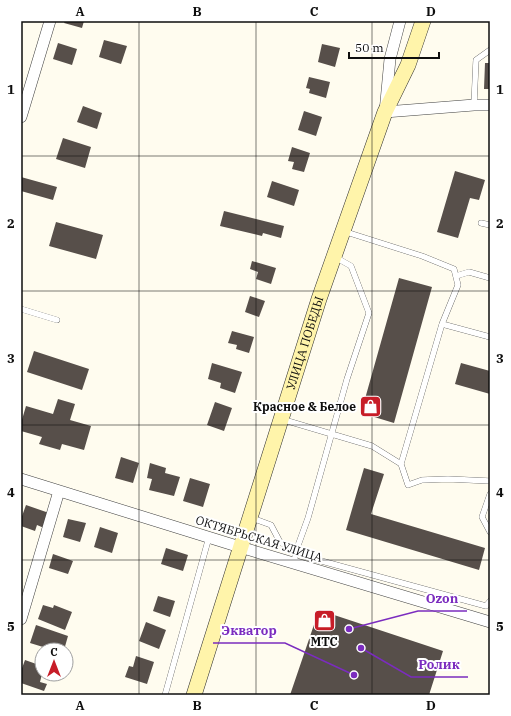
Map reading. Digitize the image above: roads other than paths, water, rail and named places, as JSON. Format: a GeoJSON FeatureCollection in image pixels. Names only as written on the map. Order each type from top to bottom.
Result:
{"type":"FeatureCollection","features":[{"type":"Feature","properties":{"kind":"street"},"geometry":{"type":"LineString","coordinates":[[21,116],[50,21]]}},
{"type":"Feature","properties":{"kind":"street"},"geometry":{"type":"LineString","coordinates":[[400,21],[390,59],[385,112],[490,105]]}},
{"type":"Feature","properties":{"kind":"street","name":"УЛИЦА ПОБЕДЫ"},"geometry":{"type":"LineString","coordinates":[[194,695],[249,518],[334,257],[385,112],[408,65],[423,21]]}},
{"type":"Feature","properties":{"kind":"street","name":"ОКТЯБРЬСКАЯ УЛИЦА"},"geometry":{"type":"LineString","coordinates":[[21,479],[490,622]]}},
{"type":"Feature","properties":{"kind":"street"},"geometry":{"type":"LineString","coordinates":[[21,619],[59,491]]}},
{"type":"Feature","properties":{"kind":"lane"},"geometry":{"type":"LineString","coordinates":[[474,105],[476,60],[490,50]]}},
{"type":"Feature","properties":{"kind":"lane"},"geometry":{"type":"LineString","coordinates":[[481,223],[490,225]]}},
{"type":"Feature","properties":{"kind":"lane"},"geometry":{"type":"LineString","coordinates":[[343,231],[422,256],[454,269],[458,285],[442,324],[402,464],[408,485],[422,480],[448,479],[490,481]]}},
{"type":"Feature","properties":{"kind":"lane"},"geometry":{"type":"LineString","coordinates":[[294,563],[296,551],[308,518],[347,379],[369,313],[351,266],[334,257]]}},
{"type":"Feature","properties":{"kind":"lane"},"geometry":{"type":"LineString","coordinates":[[456,276],[469,272],[490,278]]}},
{"type":"Feature","properties":{"kind":"lane"},"geometry":{"type":"LineString","coordinates":[[21,309],[57,320]]}},
{"type":"Feature","properties":{"kind":"lane"},"geometry":{"type":"LineString","coordinates":[[442,324],[490,337]]}},
{"type":"Feature","properties":{"kind":"lane"},"geometry":{"type":"LineString","coordinates":[[281,419],[372,446],[402,464]]}},
{"type":"Feature","properties":{"kind":"lane"},"geometry":{"type":"LineString","coordinates":[[490,494],[482,517],[490,532]]}},
{"type":"Feature","properties":{"kind":"lane"},"geometry":{"type":"LineString","coordinates":[[249,518],[271,525],[280,542],[307,557],[489,606]]}},
{"type":"Feature","properties":{"kind":"lane"},"geometry":{"type":"LineString","coordinates":[[165,695],[210,537]]}},
{"type":"Feature","properties":{"kind":"place","name":"Красное & Белое"},"geometry":{"type":"Point","coordinates":[371,407]}},
{"type":"Feature","properties":{"kind":"place","name":"МТС"},"geometry":{"type":"Point","coordinates":[324,621]}},
{"type":"Feature","properties":{"kind":"place","name":"Ozon"},"geometry":{"type":"Point","coordinates":[349,629]}},
{"type":"Feature","properties":{"kind":"place","name":"Ролик"},"geometry":{"type":"Point","coordinates":[361,648]}},
{"type":"Feature","properties":{"kind":"place","name":"Экватор"},"geometry":{"type":"Point","coordinates":[354,675]}}]}
